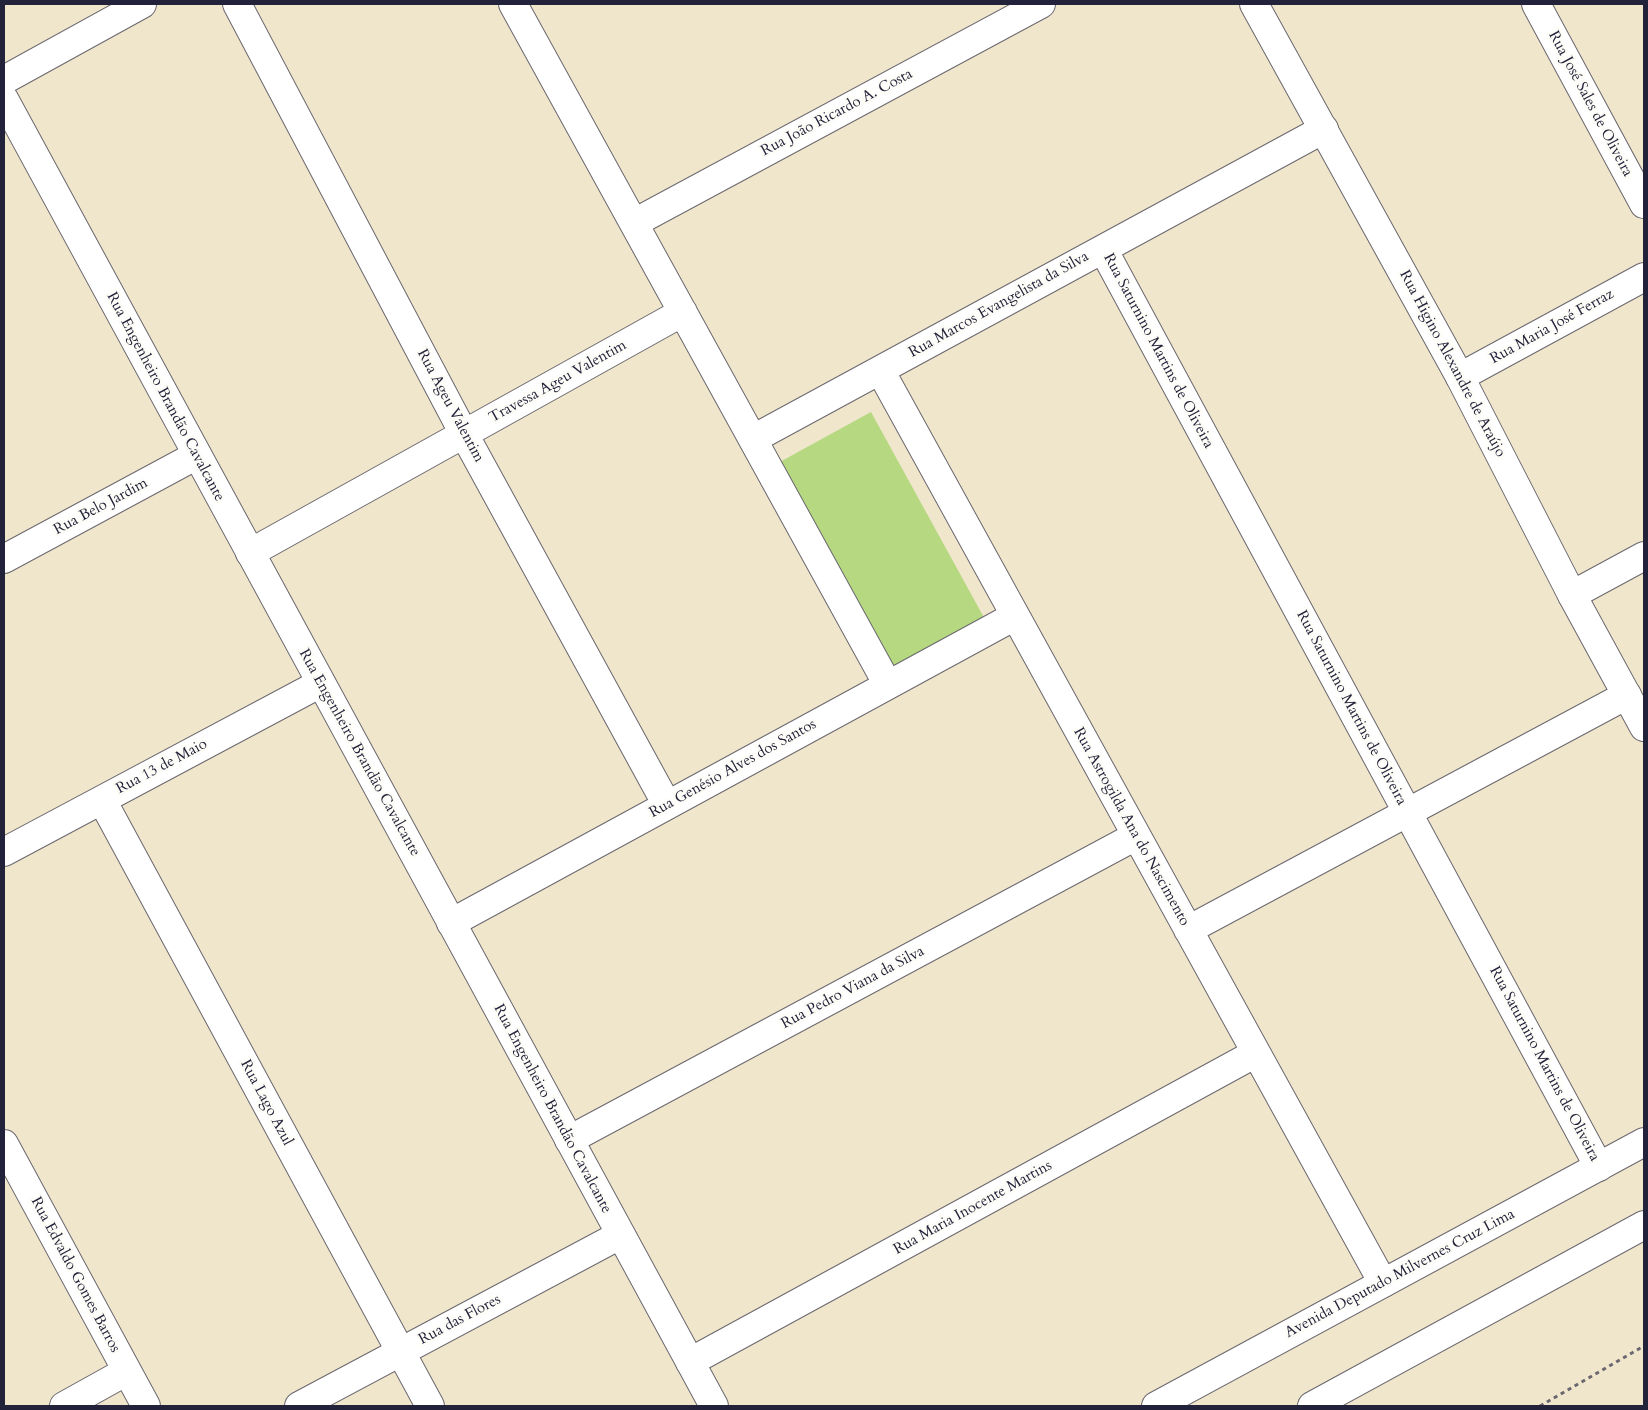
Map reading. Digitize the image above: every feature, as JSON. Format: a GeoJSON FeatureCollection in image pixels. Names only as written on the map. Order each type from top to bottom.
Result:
{"type":"FeatureCollection","features":[{"type":"Feature","properties":{"kind":"street"},"geometry":{"type":"LineString","coordinates":[[4,80],[142,4]]}},
{"type":"Feature","properties":{"kind":"street","name":"Rua Ageu Valentim"},"geometry":{"type":"LineString","coordinates":[[237,4],[464,434],[667,805]]}},
{"type":"Feature","properties":{"kind":"street"},"geometry":{"type":"LineString","coordinates":[[513,4],[888,685]]}},
{"type":"Feature","properties":{"kind":"street","name":"Rua João Ricardo A. Costa"},"geometry":{"type":"LineString","coordinates":[[634,223],[1041,4]]}},
{"type":"Feature","properties":{"kind":"street","name":"Rua Higino Alexandre de Araújo"},"geometry":{"type":"LineString","coordinates":[[1254,4],[1460,377],[1572,595],[1644,727]]}},
{"type":"Feature","properties":{"kind":"street","name":"Rua José Sales de Oliveira"},"geometry":{"type":"LineString","coordinates":[[1536,4],[1644,204]]}},
{"type":"Feature","properties":{"kind":"street","name":"Rua Engenheiro Brandão Cavalcante"},"geometry":{"type":"LineString","coordinates":[[4,99],[714,1406]]}},
{"type":"Feature","properties":{"kind":"street","name":"Rua Marcos Evangelista da Silva"},"geometry":{"type":"LineString","coordinates":[[753,439],[1324,129]]}},
{"type":"Feature","properties":{"kind":"street","name":"Rua Saturnino Martins de Oliveira"},"geometry":{"type":"LineString","coordinates":[[1103,249],[1599,1166]]}},
{"type":"Feature","properties":{"kind":"street","name":"Rua Maria José Ferraz"},"geometry":{"type":"LineString","coordinates":[[1460,377],[1644,277]]}},
{"type":"Feature","properties":{"kind":"street","name":"Travessa Ageu Valentim"},"geometry":{"type":"LineString","coordinates":[[250,553],[683,312]]}},
{"type":"Feature","properties":{"kind":"street","name":"Rua Astrogilda Ana do Nascimento"},"geometry":{"type":"LineString","coordinates":[[880,370],[1383,1283]]}},
{"type":"Feature","properties":{"kind":"street","name":"Rua Belo Jardim"},"geometry":{"type":"LineString","coordinates":[[4,559],[197,455]]}},
{"type":"Feature","properties":{"kind":"street"},"geometry":{"type":"LineString","coordinates":[[1572,595],[1644,556]]}},
{"type":"Feature","properties":{"kind":"street","name":"Rua Genésio Alves dos Santos"},"geometry":{"type":"LineString","coordinates":[[451,923],[1015,616]]}},
{"type":"Feature","properties":{"kind":"street","name":"Rua 13 de Maio"},"geometry":{"type":"LineString","coordinates":[[4,852],[321,683]]}},
{"type":"Feature","properties":{"kind":"street"},"geometry":{"type":"LineString","coordinates":[[1188,930],[1627,695]]}},
{"type":"Feature","properties":{"kind":"street","name":"Rua Lago Azul"},"geometry":{"type":"LineString","coordinates":[[102,800],[430,1406]]}},
{"type":"Feature","properties":{"kind":"street","name":"Rua Pedro Viana da Silva"},"geometry":{"type":"LineString","coordinates":[[570,1140],[1136,836]]}},
{"type":"Feature","properties":{"kind":"street","name":"Rua Maria Inocente Martins"},"geometry":{"type":"LineString","coordinates":[[690,1362],[1256,1053]]}},
{"type":"Feature","properties":{"kind":"street","name":"Avenida Deputado Milvernes Cruz Lima"},"geometry":{"type":"LineString","coordinates":[[1156,1406],[1599,1166],[1640,1147]]}},
{"type":"Feature","properties":{"kind":"street","name":"Rua Edvaldo Gomes Barros"},"geometry":{"type":"LineString","coordinates":[[7,1156],[146,1406]]}},
{"type":"Feature","properties":{"kind":"street"},"geometry":{"type":"LineString","coordinates":[[1312,1406],[1640,1227]]}},
{"type":"Feature","properties":{"kind":"street","name":"Rua das Flores"},"geometry":{"type":"LineString","coordinates":[[299,1406],[620,1234]]}},
{"type":"Feature","properties":{"kind":"street"},"geometry":{"type":"LineString","coordinates":[[64,1406],[127,1371]]}},
{"type":"Feature","properties":{"kind":"path"},"geometry":{"type":"LineString","coordinates":[[1540,1406],[1644,1346]]}},
{"type":"Feature","properties":{"kind":"green space"},"geometry":{"type":"Polygon","coordinates":[[[871,412],[987,623],[894,673],[778,463],[871,412]]]}}]}
